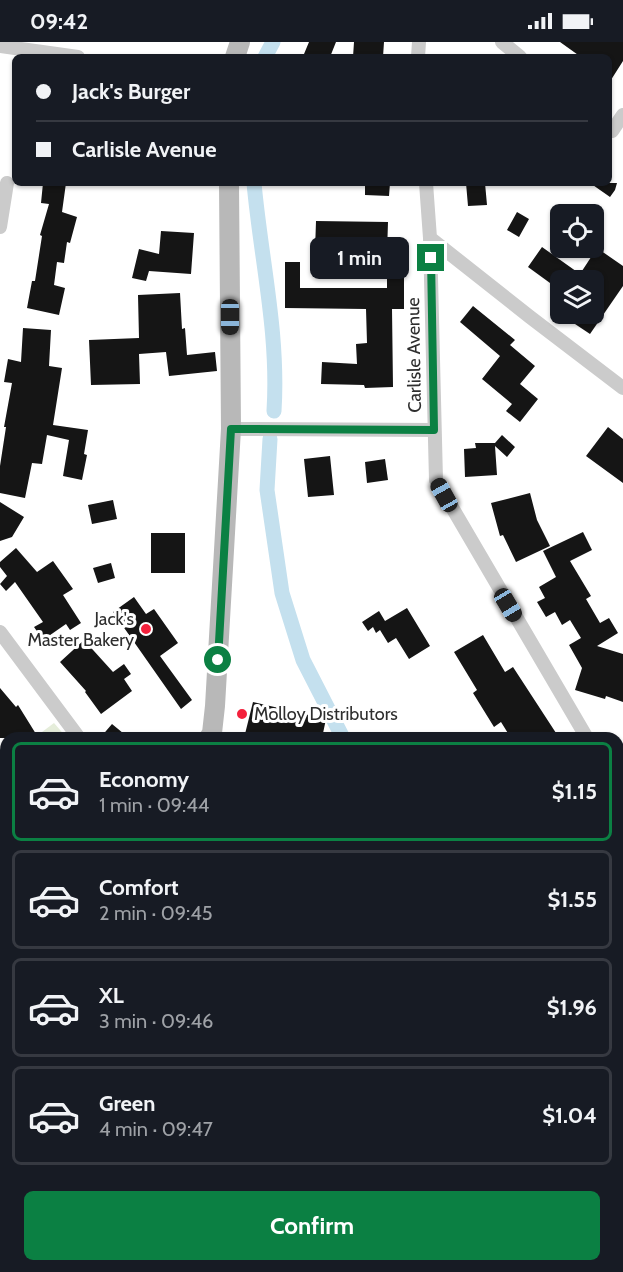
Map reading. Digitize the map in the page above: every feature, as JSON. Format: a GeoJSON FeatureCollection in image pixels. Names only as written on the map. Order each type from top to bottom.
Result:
{"type":"FeatureCollection","features":[{"type":"Feature","properties":{"kind":"main road"},"geometry":{"type":"LineString","coordinates":[[212,732],[231,429],[229,186]]}},
{"type":"Feature","properties":{"kind":"street"},"geometry":{"type":"LineString","coordinates":[[502,42],[516,54]]}},
{"type":"Feature","properties":{"kind":"street"},"geometry":{"type":"LineString","coordinates":[[0,46],[57,54]]}},
{"type":"Feature","properties":{"kind":"street"},"geometry":{"type":"LineString","coordinates":[[614,133],[623,114]]}},
{"type":"Feature","properties":{"kind":"street"},"geometry":{"type":"LineString","coordinates":[[0,227],[7,183]]}},
{"type":"Feature","properties":{"kind":"street","name":"Carlisle Avenue"},"geometry":{"type":"LineString","coordinates":[[426,186],[430,237],[436,480],[583,732]]}},
{"type":"Feature","properties":{"kind":"street"},"geometry":{"type":"LineString","coordinates":[[430,237],[623,388]]}},
{"type":"Feature","properties":{"kind":"street"},"geometry":{"type":"LineString","coordinates":[[231,429],[434,430]]}},
{"type":"Feature","properties":{"kind":"street"},"geometry":{"type":"LineString","coordinates":[[0,632],[75,732]]}},
{"type":"Feature","properties":{"kind":"green space"},"geometry":{"type":"Polygon","coordinates":[[[54,723],[62,732],[42,732],[54,723]]]}},
{"type":"Feature","properties":{"kind":"building"},"geometry":{"type":"Polygon","coordinates":[[[309,42],[336,42],[331,54],[304,54],[309,42]]]}},
{"type":"Feature","properties":{"kind":"building"},"geometry":{"type":"Polygon","coordinates":[[[354,42],[384,42],[383,54],[353,54],[354,42]]]}},
{"type":"Feature","properties":{"kind":"building"},"geometry":{"type":"Polygon","coordinates":[[[560,42],[623,42],[623,61],[612,78],[612,54],[577,54],[560,42]]]}},
{"type":"Feature","properties":{"kind":"building"},"geometry":{"type":"Polygon","coordinates":[[[612,183],[617,183],[610,197],[594,186],[612,186],[612,183]]]}},
{"type":"Feature","properties":{"kind":"building"},"geometry":{"type":"Polygon","coordinates":[[[43,186],[66,186],[62,212],[77,217],[70,243],[67,242],[64,263],[57,262],[54,285],[65,288],[59,315],[27,308],[32,281],[35,281],[42,236],[40,235],[49,204],[41,203],[43,186]]]}},
{"type":"Feature","properties":{"kind":"building"},"geometry":{"type":"Polygon","coordinates":[[[365,186],[390,186],[389,196],[365,195],[365,186]]]}},
{"type":"Feature","properties":{"kind":"building"},"geometry":{"type":"Polygon","coordinates":[[[466,186],[485,186],[487,205],[468,206],[466,186]]]}},
{"type":"Feature","properties":{"kind":"building"},"geometry":{"type":"Polygon","coordinates":[[[517,212],[529,219],[519,237],[507,230],[517,212]]]}},
{"type":"Feature","properties":{"kind":"building"},"geometry":{"type":"Polygon","coordinates":[[[316,221],[388,222],[387,253],[315,251],[316,221]]]}},
{"type":"Feature","properties":{"kind":"building"},"geometry":{"type":"Polygon","coordinates":[[[161,231],[194,233],[191,274],[149,271],[146,281],[132,278],[139,249],[159,254],[161,231]]]}},
{"type":"Feature","properties":{"kind":"building"},"geometry":{"type":"Polygon","coordinates":[[[542,247],[550,253],[550,258],[557,258],[574,270],[550,270],[550,283],[528,267],[542,247]]]}},
{"type":"Feature","properties":{"kind":"building"},"geometry":{"type":"Polygon","coordinates":[[[604,253],[623,266],[623,286],[604,314],[604,270],[583,270],[590,258],[604,258],[604,253]]]}},
{"type":"Feature","properties":{"kind":"building"},"geometry":{"type":"Polygon","coordinates":[[[285,262],[300,262],[300,288],[387,288],[387,268],[404,268],[404,309],[392,309],[393,387],[365,388],[364,385],[321,384],[322,362],[357,364],[356,344],[367,343],[366,309],[285,308],[285,262]]]}},
{"type":"Feature","properties":{"kind":"building"},"geometry":{"type":"Polygon","coordinates":[[[180,293],[182,329],[185,328],[187,355],[215,352],[217,371],[169,376],[166,352],[139,354],[140,384],[91,385],[89,340],[139,338],[138,295],[180,293]]]}},
{"type":"Feature","properties":{"kind":"building"},"geometry":{"type":"Polygon","coordinates":[[[473,306],[515,340],[510,345],[535,366],[520,384],[538,399],[520,422],[506,411],[512,404],[482,379],[500,356],[460,322],[473,306]]]}},
{"type":"Feature","properties":{"kind":"building"},"geometry":{"type":"Polygon","coordinates":[[[575,324],[597,324],[590,334],[575,324]]]}},
{"type":"Feature","properties":{"kind":"building"},"geometry":{"type":"Polygon","coordinates":[[[23,328],[51,330],[49,366],[62,368],[53,425],[88,430],[84,454],[87,455],[82,480],[63,476],[69,440],[47,435],[42,464],[32,463],[25,498],[0,493],[0,466],[6,427],[4,427],[12,383],[4,382],[8,359],[21,362],[23,328]]]}},
{"type":"Feature","properties":{"kind":"building"},"geometry":{"type":"Polygon","coordinates":[[[608,427],[623,439],[623,483],[586,456],[608,427]]]}},
{"type":"Feature","properties":{"kind":"building"},"geometry":{"type":"Polygon","coordinates":[[[502,435],[515,447],[507,457],[495,446],[497,475],[465,477],[464,449],[476,448],[475,443],[495,443],[502,435]]]}},
{"type":"Feature","properties":{"kind":"building"},"geometry":{"type":"Polygon","coordinates":[[[330,456],[334,495],[308,497],[304,459],[330,456]]]}},
{"type":"Feature","properties":{"kind":"building"},"geometry":{"type":"Polygon","coordinates":[[[385,459],[388,480],[367,483],[365,462],[385,459]]]}},
{"type":"Feature","properties":{"kind":"building"},"geometry":{"type":"Polygon","coordinates":[[[530,493],[537,520],[550,546],[516,562],[503,535],[500,536],[491,503],[530,493]]]}},
{"type":"Feature","properties":{"kind":"building"},"geometry":{"type":"Polygon","coordinates":[[[113,500],[117,519],[92,524],[88,505],[113,500]]]}},
{"type":"Feature","properties":{"kind":"building"},"geometry":{"type":"Polygon","coordinates":[[[0,502],[24,517],[12,537],[0,541],[0,502]]]}},
{"type":"Feature","properties":{"kind":"building"},"geometry":{"type":"Polygon","coordinates":[[[583,532],[592,550],[570,561],[591,596],[586,599],[600,623],[609,618],[618,633],[597,646],[623,654],[623,702],[575,690],[582,668],[569,645],[581,638],[570,620],[562,625],[555,612],[546,617],[537,602],[545,598],[539,587],[556,577],[543,551],[583,532]]]}},
{"type":"Feature","properties":{"kind":"building"},"geometry":{"type":"Polygon","coordinates":[[[151,533],[185,533],[185,573],[151,573],[151,533]]]}},
{"type":"Feature","properties":{"kind":"building"},"geometry":{"type":"Polygon","coordinates":[[[16,548],[37,572],[53,561],[73,589],[63,595],[81,623],[70,630],[66,624],[43,640],[34,627],[43,622],[15,582],[6,591],[0,584],[7,576],[0,567],[0,562],[16,548]]]}},
{"type":"Feature","properties":{"kind":"building"},"geometry":{"type":"Polygon","coordinates":[[[111,563],[115,578],[98,583],[93,568],[111,563]]]}},
{"type":"Feature","properties":{"kind":"building","name":"Jack's Master Bakery"},"geometry":{"type":"Polygon","coordinates":[[[134,597],[146,614],[154,609],[178,643],[160,656],[192,700],[181,709],[113,612],[134,597]]]}},
{"type":"Feature","properties":{"kind":"building"},"geometry":{"type":"Polygon","coordinates":[[[407,608],[430,646],[409,659],[396,638],[388,643],[380,630],[376,633],[373,627],[368,631],[362,622],[379,611],[385,621],[407,608]]]}},
{"type":"Feature","properties":{"kind":"building"},"geometry":{"type":"Polygon","coordinates":[[[483,635],[505,672],[513,667],[555,732],[507,732],[501,722],[494,727],[473,693],[477,690],[454,652],[483,635]]]}},
{"type":"Feature","properties":{"kind":"building"},"geometry":{"type":"Polygon","coordinates":[[[84,640],[113,672],[124,664],[131,674],[124,679],[132,691],[101,714],[86,691],[60,662],[84,640]]]}},
{"type":"Feature","properties":{"kind":"building"},"geometry":{"type":"Polygon","coordinates":[[[0,688],[16,707],[18,705],[35,732],[0,732],[0,688]]]}},
{"type":"Feature","properties":{"kind":"building"},"geometry":{"type":"Polygon","coordinates":[[[253,702],[326,719],[323,732],[246,732],[253,702]]]}},
{"type":"Feature","properties":{"kind":"building"},"geometry":{"type":"Polygon","coordinates":[[[112,724],[122,732],[105,732],[112,724]]]}},
{"type":"Feature","properties":{"kind":"waterway"},"geometry":{"type":"LineString","coordinates":[[267,54],[273,42]]}},
{"type":"Feature","properties":{"kind":"waterway"},"geometry":{"type":"LineString","coordinates":[[254,186],[272,325],[274,411]]}},
{"type":"Feature","properties":{"kind":"waterway"},"geometry":{"type":"LineString","coordinates":[[270,439],[267,490],[282,593],[303,660],[340,732]]}},
{"type":"Feature","properties":{"kind":"place","name":"Jack's Master Bakery"},"geometry":{"type":"Point","coordinates":[146,629]}},
{"type":"Feature","properties":{"kind":"place","name":"Molloy Distributors"},"geometry":{"type":"Point","coordinates":[242,714]}},
{"type":"Feature","properties":{"kind":"route"},"geometry":{"type":"LineString","coordinates":[[218,660],[231,429],[434,430],[431,258]]}}]}
